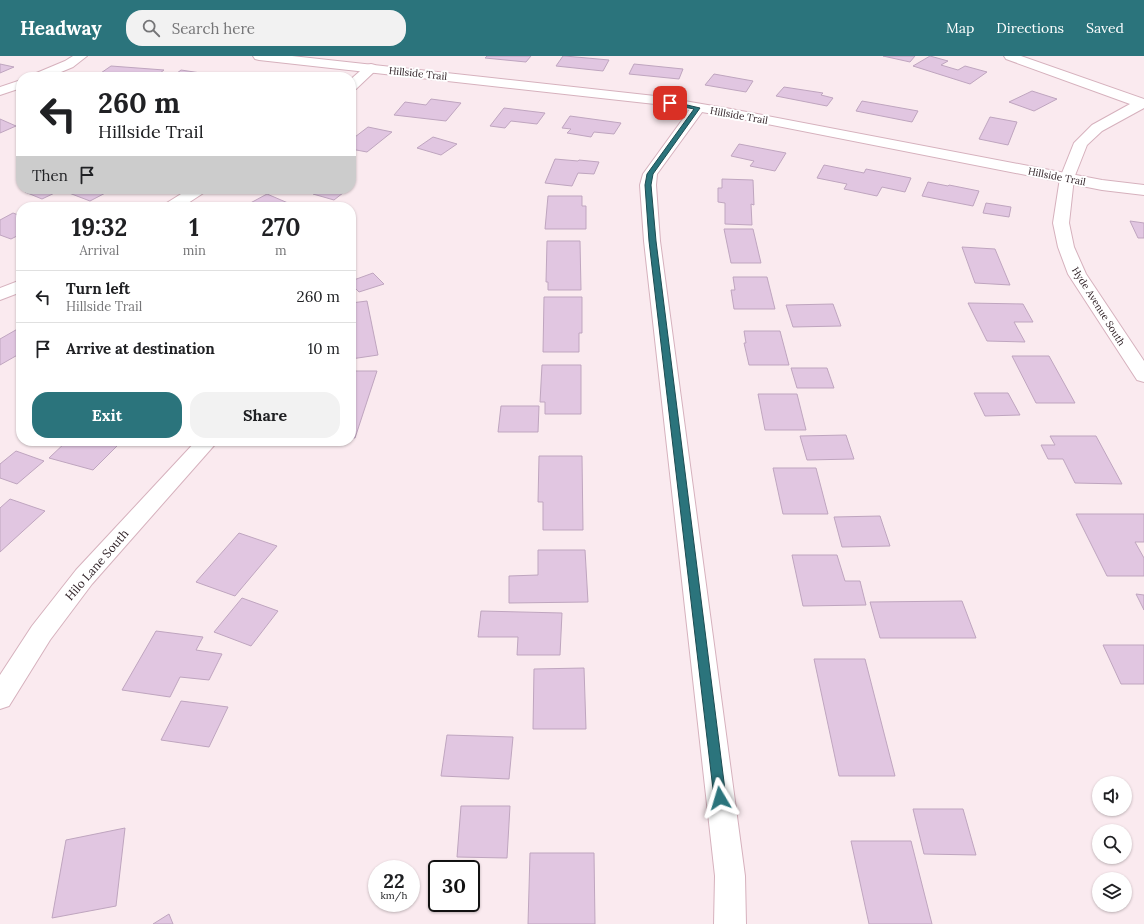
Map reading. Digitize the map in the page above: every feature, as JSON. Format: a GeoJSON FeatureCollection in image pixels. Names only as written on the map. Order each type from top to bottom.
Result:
{"type":"FeatureCollection","features":[{"type":"Feature","properties":{"kind":"street"},"geometry":{"type":"LineString","coordinates":[[50,72],[69,64],[81,56]]}},
{"type":"Feature","properties":{"kind":"street","name":"Hillside Trail"},"geometry":{"type":"LineString","coordinates":[[259,56],[621,96],[698,108],[1102,185],[1144,190]]}},
{"type":"Feature","properties":{"kind":"street"},"geometry":{"type":"LineString","coordinates":[[1010,56],[1143,104]]}},
{"type":"Feature","properties":{"kind":"street"},"geometry":{"type":"LineString","coordinates":[[356,82],[371,68]]}},
{"type":"Feature","properties":{"kind":"street"},"geometry":{"type":"LineString","coordinates":[[0,92],[16,86]]}},
{"type":"Feature","properties":{"kind":"street","name":"Hyde Avenue South"},"geometry":{"type":"LineString","coordinates":[[1143,104],[1130,109],[1096,128],[1081,143],[1067,178],[1061,223],[1066,247],[1077,274],[1144,376]]}},
{"type":"Feature","properties":{"kind":"street"},"geometry":{"type":"LineString","coordinates":[[698,108],[650,174],[648,185],[652,241],[730,876],[730,924]]}},
{"type":"Feature","properties":{"kind":"street"},"geometry":{"type":"LineString","coordinates":[[179,202],[192,194]]}},
{"type":"Feature","properties":{"kind":"street"},"geometry":{"type":"LineString","coordinates":[[0,295],[16,287]]}},
{"type":"Feature","properties":{"kind":"street","name":"Hilo Lane South"},"geometry":{"type":"LineString","coordinates":[[0,698],[41,633],[84,577],[203,446]]}},
{"type":"Feature","properties":{"kind":"building"},"geometry":{"type":"Polygon","coordinates":[[[487,56],[531,56],[526,62],[485,58],[487,56]]]}},
{"type":"Feature","properties":{"kind":"building"},"geometry":{"type":"Polygon","coordinates":[[[563,56],[609,60],[603,71],[556,66],[563,56]]]}},
{"type":"Feature","properties":{"kind":"building"},"geometry":{"type":"Polygon","coordinates":[[[883,56],[915,56],[910,62],[883,56]]]}},
{"type":"Feature","properties":{"kind":"building"},"geometry":{"type":"Polygon","coordinates":[[[930,56],[948,61],[941,65],[958,70],[965,66],[987,72],[970,84],[913,66],[930,56]]]}},
{"type":"Feature","properties":{"kind":"building"},"geometry":{"type":"Polygon","coordinates":[[[0,64],[14,67],[0,73],[0,64]]]}},
{"type":"Feature","properties":{"kind":"building"},"geometry":{"type":"Polygon","coordinates":[[[634,64],[683,69],[679,79],[629,74],[634,64]]]}},
{"type":"Feature","properties":{"kind":"building"},"geometry":{"type":"Polygon","coordinates":[[[111,66],[164,70],[161,72],[102,72],[111,66]]]}},
{"type":"Feature","properties":{"kind":"building"},"geometry":{"type":"Polygon","coordinates":[[[181,70],[194,72],[178,72],[181,70]]]}},
{"type":"Feature","properties":{"kind":"building"},"geometry":{"type":"Polygon","coordinates":[[[714,74],[753,81],[746,92],[705,85],[714,74]]]}},
{"type":"Feature","properties":{"kind":"building"},"geometry":{"type":"Polygon","coordinates":[[[784,87],[823,93],[821,95],[833,98],[827,106],[776,96],[784,87]]]}},
{"type":"Feature","properties":{"kind":"building"},"geometry":{"type":"Polygon","coordinates":[[[1032,91],[1057,99],[1034,111],[1009,102],[1032,91]]]}},
{"type":"Feature","properties":{"kind":"building"},"geometry":{"type":"Polygon","coordinates":[[[431,99],[461,103],[446,121],[394,115],[405,102],[426,105],[431,99]]]}},
{"type":"Feature","properties":{"kind":"building"},"geometry":{"type":"Polygon","coordinates":[[[862,101],[918,111],[912,122],[856,111],[862,101]]]}},
{"type":"Feature","properties":{"kind":"building"},"geometry":{"type":"Polygon","coordinates":[[[504,108],[545,113],[537,124],[511,121],[505,128],[490,126],[504,108]]]}},
{"type":"Feature","properties":{"kind":"building"},"geometry":{"type":"Polygon","coordinates":[[[570,116],[621,123],[614,134],[594,132],[591,137],[567,133],[571,129],[562,128],[570,116]]]}},
{"type":"Feature","properties":{"kind":"building"},"geometry":{"type":"Polygon","coordinates":[[[990,117],[1017,122],[1008,145],[979,139],[990,117]]]}},
{"type":"Feature","properties":{"kind":"building"},"geometry":{"type":"Polygon","coordinates":[[[0,119],[16,126],[0,133],[0,119]]]}},
{"type":"Feature","properties":{"kind":"building"},"geometry":{"type":"Polygon","coordinates":[[[368,127],[392,132],[367,152],[356,150],[356,136],[368,127]]]}},
{"type":"Feature","properties":{"kind":"building"},"geometry":{"type":"Polygon","coordinates":[[[433,137],[457,144],[441,155],[417,148],[433,137]]]}},
{"type":"Feature","properties":{"kind":"building"},"geometry":{"type":"Polygon","coordinates":[[[739,144],[786,153],[775,171],[750,166],[754,161],[731,156],[739,144]]]}},
{"type":"Feature","properties":{"kind":"building"},"geometry":{"type":"Polygon","coordinates":[[[555,159],[599,162],[594,174],[578,173],[572,186],[545,183],[555,159]]]}},
{"type":"Feature","properties":{"kind":"building"},"geometry":{"type":"Polygon","coordinates":[[[824,165],[864,173],[866,169],[911,178],[905,192],[882,187],[877,196],[844,189],[847,184],[817,178],[824,165]]]}},
{"type":"Feature","properties":{"kind":"building"},"geometry":{"type":"Polygon","coordinates":[[[722,179],[753,180],[754,205],[751,204],[752,225],[725,224],[725,203],[718,202],[718,188],[722,188],[722,179]]]}},
{"type":"Feature","properties":{"kind":"building"},"geometry":{"type":"Polygon","coordinates":[[[928,182],[979,191],[973,206],[922,196],[928,182]]]}},
{"type":"Feature","properties":{"kind":"building"},"geometry":{"type":"Polygon","coordinates":[[[30,194],[52,194],[42,199],[30,194]]]}},
{"type":"Feature","properties":{"kind":"building"},"geometry":{"type":"Polygon","coordinates":[[[72,194],[103,194],[90,201],[72,194]]]}},
{"type":"Feature","properties":{"kind":"building"},"geometry":{"type":"Polygon","coordinates":[[[267,194],[286,202],[252,202],[267,194]]]}},
{"type":"Feature","properties":{"kind":"building"},"geometry":{"type":"Polygon","coordinates":[[[313,194],[342,194],[334,200],[313,194]]]}},
{"type":"Feature","properties":{"kind":"building"},"geometry":{"type":"Polygon","coordinates":[[[548,196],[582,196],[582,206],[586,206],[586,229],[545,229],[548,196]]]}},
{"type":"Feature","properties":{"kind":"building"},"geometry":{"type":"Polygon","coordinates":[[[986,203],[1011,207],[1009,217],[983,213],[986,203]]]}},
{"type":"Feature","properties":{"kind":"building"},"geometry":{"type":"Polygon","coordinates":[[[13,213],[16,214],[16,236],[11,239],[0,235],[0,220],[13,213]]]}},
{"type":"Feature","properties":{"kind":"building"},"geometry":{"type":"Polygon","coordinates":[[[1130,221],[1144,223],[1144,238],[1138,238],[1130,221]]]}},
{"type":"Feature","properties":{"kind":"building"},"geometry":{"type":"Polygon","coordinates":[[[724,229],[753,229],[761,263],[731,263],[724,229]]]}},
{"type":"Feature","properties":{"kind":"building"},"geometry":{"type":"Polygon","coordinates":[[[547,241],[580,241],[581,290],[548,290],[548,282],[546,282],[547,241]]]}},
{"type":"Feature","properties":{"kind":"building"},"geometry":{"type":"Polygon","coordinates":[[[962,247],[995,249],[1010,285],[975,283],[962,247]]]}},
{"type":"Feature","properties":{"kind":"building"},"geometry":{"type":"Polygon","coordinates":[[[373,273],[384,284],[359,292],[356,289],[356,279],[373,273]]]}},
{"type":"Feature","properties":{"kind":"building"},"geometry":{"type":"Polygon","coordinates":[[[733,277],[767,277],[775,309],[734,309],[731,290],[735,290],[733,277]]]}},
{"type":"Feature","properties":{"kind":"building"},"geometry":{"type":"Polygon","coordinates":[[[544,297],[582,297],[582,333],[579,333],[579,352],[543,352],[544,297]]]}},
{"type":"Feature","properties":{"kind":"building"},"geometry":{"type":"Polygon","coordinates":[[[367,301],[378,355],[356,358],[356,302],[367,301]]]}},
{"type":"Feature","properties":{"kind":"building"},"geometry":{"type":"Polygon","coordinates":[[[968,303],[1023,304],[1033,322],[1014,322],[1025,342],[987,341],[968,303]]]}},
{"type":"Feature","properties":{"kind":"building"},"geometry":{"type":"Polygon","coordinates":[[[833,304],[841,326],[793,327],[786,305],[833,304]]]}},
{"type":"Feature","properties":{"kind":"building"},"geometry":{"type":"Polygon","coordinates":[[[16,330],[16,356],[0,365],[0,339],[16,330]]]}},
{"type":"Feature","properties":{"kind":"building"},"geometry":{"type":"Polygon","coordinates":[[[744,331],[780,331],[789,365],[749,365],[744,343],[746,343],[744,331]]]}},
{"type":"Feature","properties":{"kind":"building"},"geometry":{"type":"Polygon","coordinates":[[[1012,356],[1049,356],[1075,403],[1036,403],[1012,356]]]}},
{"type":"Feature","properties":{"kind":"building"},"geometry":{"type":"Polygon","coordinates":[[[542,365],[581,365],[581,414],[545,414],[545,402],[540,402],[542,365]]]}},
{"type":"Feature","properties":{"kind":"building"},"geometry":{"type":"Polygon","coordinates":[[[791,368],[827,368],[834,388],[797,388],[791,368]]]}},
{"type":"Feature","properties":{"kind":"building"},"geometry":{"type":"Polygon","coordinates":[[[356,371],[377,371],[356,435],[356,371]]]}},
{"type":"Feature","properties":{"kind":"building"},"geometry":{"type":"Polygon","coordinates":[[[974,393],[1008,393],[1020,415],[985,416],[974,393]]]}},
{"type":"Feature","properties":{"kind":"building"},"geometry":{"type":"Polygon","coordinates":[[[758,394],[797,394],[806,430],[765,430],[758,394]]]}},
{"type":"Feature","properties":{"kind":"building"},"geometry":{"type":"Polygon","coordinates":[[[501,406],[539,406],[538,432],[498,432],[501,406]]]}},
{"type":"Feature","properties":{"kind":"building"},"geometry":{"type":"Polygon","coordinates":[[[846,435],[854,459],[807,460],[800,436],[846,435]]]}},
{"type":"Feature","properties":{"kind":"building"},"geometry":{"type":"Polygon","coordinates":[[[1050,436],[1096,436],[1122,484],[1075,483],[1063,459],[1048,459],[1041,445],[1055,445],[1050,436]]]}},
{"type":"Feature","properties":{"kind":"building"},"geometry":{"type":"Polygon","coordinates":[[[62,446],[117,446],[93,470],[49,458],[62,446]]]}},
{"type":"Feature","properties":{"kind":"building"},"geometry":{"type":"Polygon","coordinates":[[[16,451],[44,461],[17,484],[0,478],[0,464],[16,451]]]}},
{"type":"Feature","properties":{"kind":"building"},"geometry":{"type":"Polygon","coordinates":[[[539,456],[582,456],[583,530],[543,530],[543,502],[538,502],[539,456]]]}},
{"type":"Feature","properties":{"kind":"building"},"geometry":{"type":"Polygon","coordinates":[[[773,468],[816,468],[828,514],[783,514],[773,468]]]}},
{"type":"Feature","properties":{"kind":"building"},"geometry":{"type":"Polygon","coordinates":[[[10,499],[45,511],[0,552],[0,508],[10,499]]]}},
{"type":"Feature","properties":{"kind":"building"},"geometry":{"type":"Polygon","coordinates":[[[1076,514],[1144,514],[1144,542],[1135,542],[1144,558],[1144,576],[1107,576],[1076,514]]]}},
{"type":"Feature","properties":{"kind":"building"},"geometry":{"type":"Polygon","coordinates":[[[880,516],[890,546],[842,547],[834,517],[880,516]]]}},
{"type":"Feature","properties":{"kind":"building"},"geometry":{"type":"Polygon","coordinates":[[[239,533],[277,546],[235,596],[196,582],[239,533]]]}},
{"type":"Feature","properties":{"kind":"building"},"geometry":{"type":"Polygon","coordinates":[[[538,550],[585,550],[588,602],[509,603],[509,576],[538,575],[538,550]]]}},
{"type":"Feature","properties":{"kind":"building"},"geometry":{"type":"Polygon","coordinates":[[[792,555],[837,555],[845,581],[860,581],[866,605],[803,606],[792,555]]]}},
{"type":"Feature","properties":{"kind":"building"},"geometry":{"type":"Polygon","coordinates":[[[1136,594],[1144,595],[1144,610],[1136,594]]]}},
{"type":"Feature","properties":{"kind":"building"},"geometry":{"type":"Polygon","coordinates":[[[242,598],[278,611],[251,646],[214,632],[242,598]]]}},
{"type":"Feature","properties":{"kind":"building"},"geometry":{"type":"Polygon","coordinates":[[[962,601],[976,638],[880,638],[870,602],[962,601]]]}},
{"type":"Feature","properties":{"kind":"building"},"geometry":{"type":"Polygon","coordinates":[[[481,611],[562,613],[560,655],[517,655],[518,637],[478,637],[481,611]]]}},
{"type":"Feature","properties":{"kind":"building"},"geometry":{"type":"Polygon","coordinates":[[[156,631],[203,637],[196,650],[222,654],[209,680],[180,677],[170,697],[122,690],[156,631]]]}},
{"type":"Feature","properties":{"kind":"building"},"geometry":{"type":"Polygon","coordinates":[[[1103,645],[1144,645],[1144,684],[1121,684],[1103,645]]]}},
{"type":"Feature","properties":{"kind":"building"},"geometry":{"type":"Polygon","coordinates":[[[814,659],[865,659],[895,776],[839,776],[814,659]]]}},
{"type":"Feature","properties":{"kind":"building"},"geometry":{"type":"Polygon","coordinates":[[[584,668],[586,729],[533,729],[534,669],[584,668]]]}},
{"type":"Feature","properties":{"kind":"building"},"geometry":{"type":"Polygon","coordinates":[[[181,701],[228,707],[209,747],[161,740],[181,701]]]}},
{"type":"Feature","properties":{"kind":"building"},"geometry":{"type":"Polygon","coordinates":[[[447,735],[513,737],[509,779],[441,776],[447,735]]]}},
{"type":"Feature","properties":{"kind":"building"},"geometry":{"type":"Polygon","coordinates":[[[461,806],[510,806],[507,858],[457,857],[461,806]]]}},
{"type":"Feature","properties":{"kind":"building"},"geometry":{"type":"Polygon","coordinates":[[[913,809],[963,809],[976,855],[924,854],[913,809]]]}},
{"type":"Feature","properties":{"kind":"building"},"geometry":{"type":"Polygon","coordinates":[[[125,828],[116,906],[52,918],[66,840],[125,828]]]}},
{"type":"Feature","properties":{"kind":"building"},"geometry":{"type":"Polygon","coordinates":[[[851,841],[911,841],[932,924],[869,924],[851,841]]]}},
{"type":"Feature","properties":{"kind":"building"},"geometry":{"type":"Polygon","coordinates":[[[530,853],[594,853],[595,924],[528,924],[530,853]]]}},
{"type":"Feature","properties":{"kind":"building"},"geometry":{"type":"Polygon","coordinates":[[[169,914],[173,924],[153,924],[169,914]]]}},
{"type":"Feature","properties":{"kind":"route"},"geometry":{"type":"LineString","coordinates":[[670,103],[698,108],[650,174],[648,185],[652,241],[720,798]]}}]}
